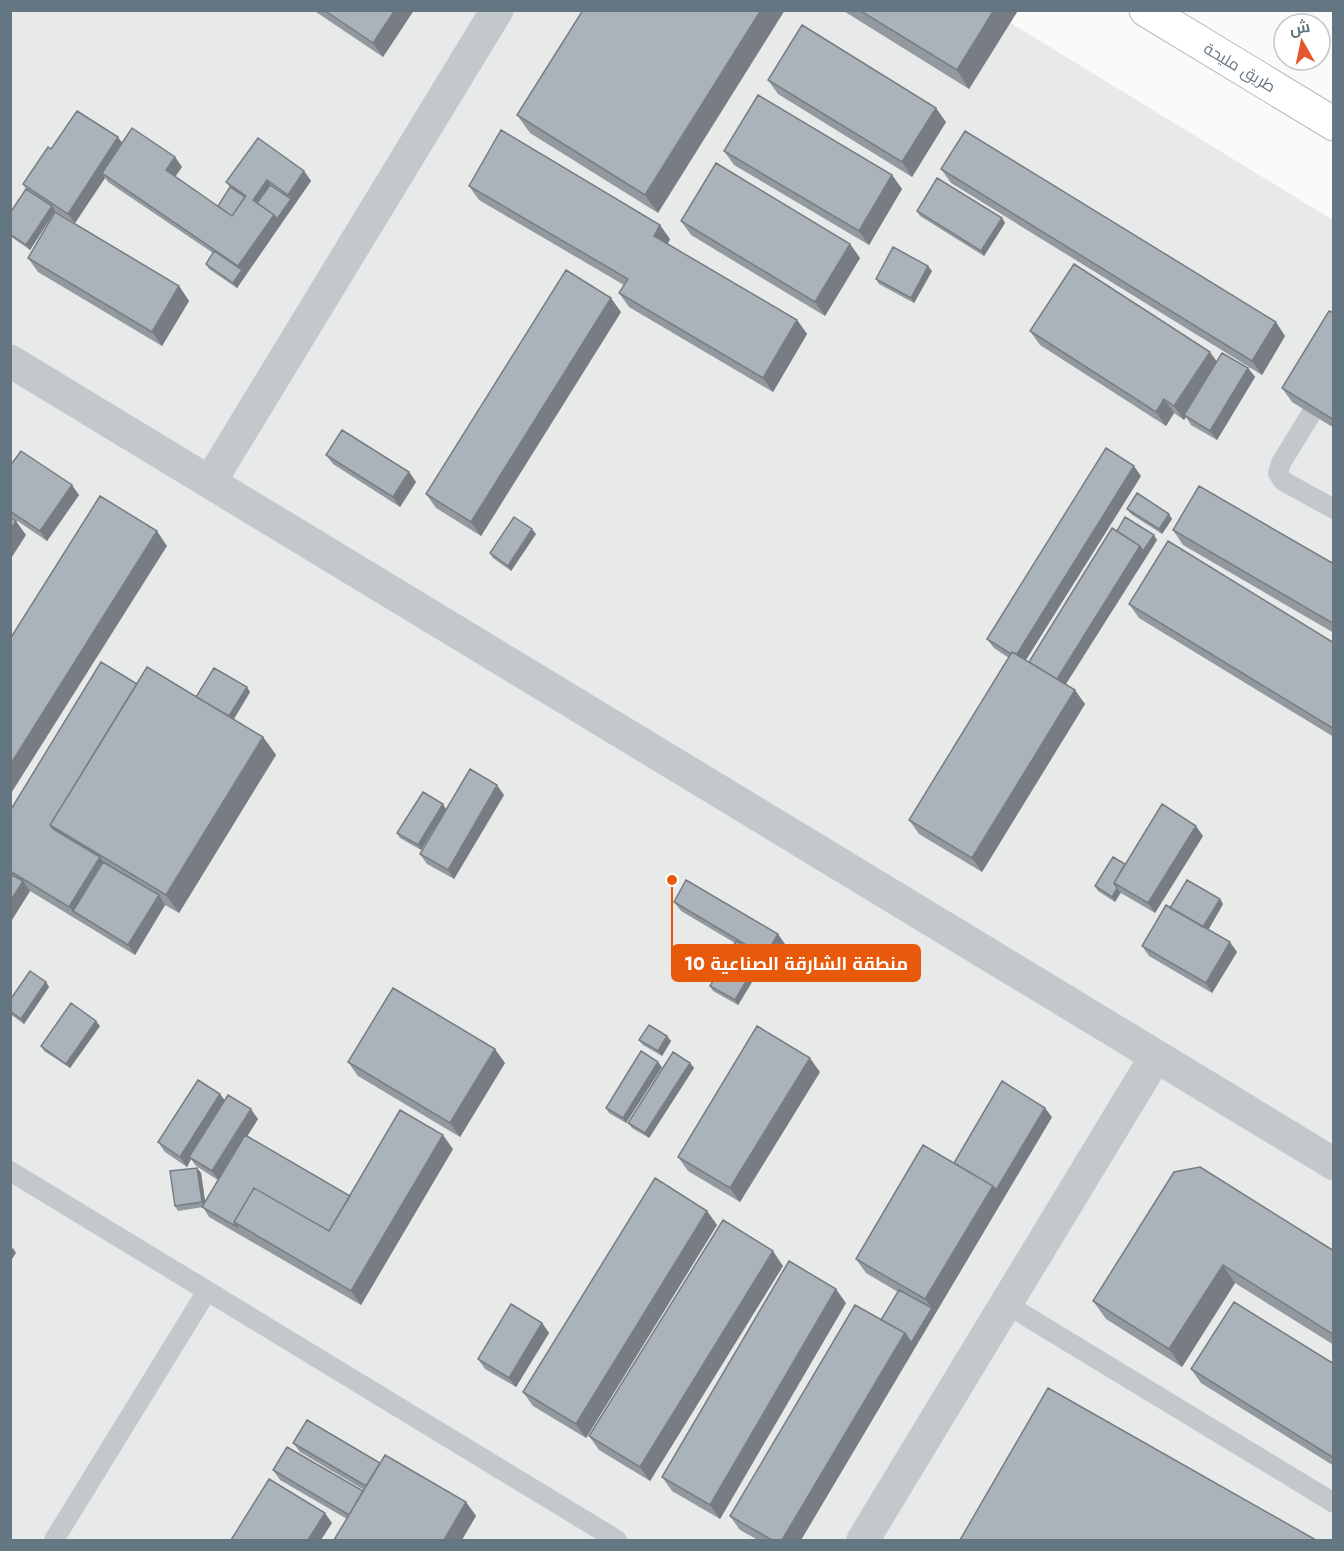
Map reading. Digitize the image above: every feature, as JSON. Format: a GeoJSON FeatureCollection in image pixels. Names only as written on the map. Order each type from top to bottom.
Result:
{"type":"FeatureCollection","features":[{"type":"Feature","properties":{"kind":"main road","name":"طريق مليحة"},"geometry":{"type":"LineString","coordinates":[[1146,10],[1334,124]]}},
{"type":"Feature","properties":{"kind":"street"},"geometry":{"type":"LineString","coordinates":[[210,482],[497,10]]}},
{"type":"Feature","properties":{"kind":"street"},"geometry":{"type":"LineString","coordinates":[[10,361],[1334,1164]]}},
{"type":"Feature","properties":{"kind":"street"},"geometry":{"type":"LineString","coordinates":[[862,1540],[1156,1056]]}},
{"type":"Feature","properties":{"kind":"lane"},"geometry":{"type":"LineString","coordinates":[[1311,414],[1281,462],[1278,472],[1283,481],[1334,509]]}},
{"type":"Feature","properties":{"kind":"lane"},"geometry":{"type":"LineString","coordinates":[[10,1171],[617,1540]]}},
{"type":"Feature","properties":{"kind":"lane"},"geometry":{"type":"LineString","coordinates":[[54,1540],[207,1291]]}},
{"type":"Feature","properties":{"kind":"lane"},"geometry":{"type":"LineString","coordinates":[[1005,1304],[1334,1503]]}},
{"type":"Feature","properties":{"kind":"shaded area"},"geometry":{"type":"Polygon","coordinates":[[[11,11],[991,11],[1333,220],[1333,1540],[11,1540],[11,11]]]}},
{"type":"Feature","properties":{"kind":"building"},"geometry":{"type":"Polygon","coordinates":[[[324,10],[395,10],[373,43],[324,10]]]}},
{"type":"Feature","properties":{"kind":"building"},"geometry":{"type":"Polygon","coordinates":[[[583,10],[761,10],[645,195],[517,115],[583,10]]]}},
{"type":"Feature","properties":{"kind":"building"},"geometry":{"type":"Polygon","coordinates":[[[859,10],[994,10],[957,70],[859,10]]]}},
{"type":"Feature","properties":{"kind":"building"},"geometry":{"type":"Polygon","coordinates":[[[802,25],[936,108],[902,162],[768,80],[802,25]]]}},
{"type":"Feature","properties":{"kind":"building"},"geometry":{"type":"Polygon","coordinates":[[[758,95],[892,175],[859,231],[724,151],[758,95]]]}},
{"type":"Feature","properties":{"kind":"building"},"geometry":{"type":"Polygon","coordinates":[[[77,111],[118,137],[68,214],[23,184],[48,147],[51,149],[77,111]]]}},
{"type":"Feature","properties":{"kind":"building"},"geometry":{"type":"Polygon","coordinates":[[[132,128],[175,157],[166,170],[232,216],[246,196],[226,182],[258,138],[304,171],[288,195],[267,180],[253,200],[274,215],[238,266],[102,173],[132,128]]]}},
{"type":"Feature","properties":{"kind":"building"},"geometry":{"type":"Polygon","coordinates":[[[501,130],[660,225],[654,236],[797,320],[763,378],[619,293],[628,279],[469,186],[501,130]]]}},
{"type":"Feature","properties":{"kind":"building"},"geometry":{"type":"Polygon","coordinates":[[[965,131],[1276,322],[1252,361],[941,169],[965,131]]]}},
{"type":"Feature","properties":{"kind":"building"},"geometry":{"type":"Polygon","coordinates":[[[716,163],[850,244],[815,302],[681,221],[716,163]]]}},
{"type":"Feature","properties":{"kind":"building"},"geometry":{"type":"Polygon","coordinates":[[[937,178],[1002,218],[981,251],[917,211],[937,178]]]}},
{"type":"Feature","properties":{"kind":"building"},"geometry":{"type":"Polygon","coordinates":[[[270,185],[291,199],[277,219],[257,203],[270,185]]]}},
{"type":"Feature","properties":{"kind":"building"},"geometry":{"type":"Polygon","coordinates":[[[230,187],[245,197],[232,216],[218,206],[230,187]]]}},
{"type":"Feature","properties":{"kind":"building"},"geometry":{"type":"Polygon","coordinates":[[[26,189],[52,206],[26,245],[10,234],[10,213],[26,189]]]}},
{"type":"Feature","properties":{"kind":"building"},"geometry":{"type":"Polygon","coordinates":[[[55,212],[179,286],[152,332],[28,258],[55,212]]]}},
{"type":"Feature","properties":{"kind":"building"},"geometry":{"type":"Polygon","coordinates":[[[893,247],[928,266],[911,298],[876,279],[893,247]]]}},
{"type":"Feature","properties":{"kind":"building"},"geometry":{"type":"Polygon","coordinates":[[[214,251],[242,270],[233,283],[206,264],[214,251]]]}},
{"type":"Feature","properties":{"kind":"building"},"geometry":{"type":"Polygon","coordinates":[[[1074,264],[1210,352],[1174,406],[1164,399],[1156,412],[1030,331],[1074,264]]]}},
{"type":"Feature","properties":{"kind":"building"},"geometry":{"type":"Polygon","coordinates":[[[566,270],[611,298],[471,522],[426,494],[566,270]]]}},
{"type":"Feature","properties":{"kind":"building"},"geometry":{"type":"Polygon","coordinates":[[[1329,311],[1334,313],[1334,420],[1282,388],[1329,311]]]}},
{"type":"Feature","properties":{"kind":"building"},"geometry":{"type":"Polygon","coordinates":[[[1222,353],[1248,368],[1210,431],[1184,415],[1222,353]]]}},
{"type":"Feature","properties":{"kind":"building"},"geometry":{"type":"Polygon","coordinates":[[[342,430],[409,472],[393,497],[326,455],[342,430]]]}},
{"type":"Feature","properties":{"kind":"building"},"geometry":{"type":"Polygon","coordinates":[[[1106,448],[1134,466],[1017,654],[1012,652],[1011,654],[987,639],[1106,448]]]}},
{"type":"Feature","properties":{"kind":"building"},"geometry":{"type":"Polygon","coordinates":[[[21,451],[72,485],[40,531],[10,511],[10,466],[21,451]]]}},
{"type":"Feature","properties":{"kind":"building"},"geometry":{"type":"Polygon","coordinates":[[[1199,486],[1334,564],[1334,624],[1173,530],[1199,486]]]}},
{"type":"Feature","properties":{"kind":"building"},"geometry":{"type":"Polygon","coordinates":[[[1137,493],[1169,514],[1159,529],[1127,509],[1137,493]]]}},
{"type":"Feature","properties":{"kind":"building"},"geometry":{"type":"Polygon","coordinates":[[[100,496],[157,531],[10,765],[10,639],[100,496]]]}},
{"type":"Feature","properties":{"kind":"building"},"geometry":{"type":"Polygon","coordinates":[[[10,517],[16,521],[10,530],[10,517]]]}},
{"type":"Feature","properties":{"kind":"building"},"geometry":{"type":"Polygon","coordinates":[[[514,517],[532,529],[508,566],[490,553],[514,517]]]}},
{"type":"Feature","properties":{"kind":"building"},"geometry":{"type":"Polygon","coordinates":[[[1125,517],[1154,535],[1143,551],[1140,546],[1117,531],[1125,517]]]}},
{"type":"Feature","properties":{"kind":"building"},"geometry":{"type":"Polygon","coordinates":[[[1112,528],[1140,546],[1057,679],[1029,662],[1112,528]]]}},
{"type":"Feature","properties":{"kind":"building"},"geometry":{"type":"Polygon","coordinates":[[[1168,541],[1334,643],[1334,729],[1129,604],[1168,541]]]}},
{"type":"Feature","properties":{"kind":"building"},"geometry":{"type":"Polygon","coordinates":[[[1012,652],[1075,690],[972,858],[909,820],[1012,652]]]}},
{"type":"Feature","properties":{"kind":"building"},"geometry":{"type":"Polygon","coordinates":[[[101,662],[137,684],[50,825],[100,857],[69,907],[10,871],[10,811],[101,662]]]}},
{"type":"Feature","properties":{"kind":"building"},"geometry":{"type":"Polygon","coordinates":[[[147,667],[263,737],[166,895],[50,825],[147,667]]]}},
{"type":"Feature","properties":{"kind":"building"},"geometry":{"type":"Polygon","coordinates":[[[214,668],[247,687],[229,716],[196,697],[214,668]]]}},
{"type":"Feature","properties":{"kind":"building"},"geometry":{"type":"Polygon","coordinates":[[[470,769],[497,785],[448,870],[420,854],[470,769]]]}},
{"type":"Feature","properties":{"kind":"building"},"geometry":{"type":"Polygon","coordinates":[[[423,792],[443,804],[418,845],[397,833],[423,792]]]}},
{"type":"Feature","properties":{"kind":"building"},"geometry":{"type":"Polygon","coordinates":[[[1162,804],[1196,826],[1148,903],[1114,883],[1162,804]]]}},
{"type":"Feature","properties":{"kind":"building"},"geometry":{"type":"Polygon","coordinates":[[[1113,857],[1125,864],[1114,883],[1117,888],[1112,897],[1095,886],[1113,857]]]}},
{"type":"Feature","properties":{"kind":"building"},"geometry":{"type":"Polygon","coordinates":[[[103,862],[159,895],[128,945],[73,911],[103,862]]]}},
{"type":"Feature","properties":{"kind":"building"},"geometry":{"type":"Polygon","coordinates":[[[10,874],[23,881],[10,902],[10,874]]]}},
{"type":"Feature","properties":{"kind":"building"},"geometry":{"type":"Polygon","coordinates":[[[686,880],[778,934],[765,956],[674,902],[686,880]]]}},
{"type":"Feature","properties":{"kind":"building"},"geometry":{"type":"Polygon","coordinates":[[[1187,880],[1220,899],[1203,927],[1170,908],[1187,880]]]}},
{"type":"Feature","properties":{"kind":"building"},"geometry":{"type":"Polygon","coordinates":[[[1166,905],[1230,942],[1206,983],[1142,946],[1166,905]]]}},
{"type":"Feature","properties":{"kind":"building"},"geometry":{"type":"Polygon","coordinates":[[[736,941],[761,956],[735,1000],[710,986],[736,941]]]}},
{"type":"Feature","properties":{"kind":"building"},"geometry":{"type":"Polygon","coordinates":[[[30,971],[46,982],[21,1019],[10,1011],[10,1000],[30,971]]]}},
{"type":"Feature","properties":{"kind":"building"},"geometry":{"type":"Polygon","coordinates":[[[393,988],[495,1049],[450,1123],[348,1062],[393,988]]]}},
{"type":"Feature","properties":{"kind":"building"},"geometry":{"type":"Polygon","coordinates":[[[71,1003],[96,1021],[66,1064],[41,1046],[71,1003]]]}},
{"type":"Feature","properties":{"kind":"building"},"geometry":{"type":"Polygon","coordinates":[[[649,1025],[667,1036],[658,1051],[639,1040],[649,1025]]]}},
{"type":"Feature","properties":{"kind":"building"},"geometry":{"type":"Polygon","coordinates":[[[757,1026],[810,1058],[730,1188],[678,1157],[757,1026]]]}},
{"type":"Feature","properties":{"kind":"building"},"geometry":{"type":"Polygon","coordinates":[[[641,1051],[658,1062],[623,1118],[606,1108],[641,1051]]]}},
{"type":"Feature","properties":{"kind":"building"},"geometry":{"type":"Polygon","coordinates":[[[673,1052],[690,1063],[645,1133],[628,1123],[673,1052]]]}},
{"type":"Feature","properties":{"kind":"building"},"geometry":{"type":"Polygon","coordinates":[[[198,1080],[220,1094],[180,1157],[158,1142],[198,1080]]]}},
{"type":"Feature","properties":{"kind":"building"},"geometry":{"type":"Polygon","coordinates":[[[1002,1081],[1045,1108],[996,1190],[954,1163],[1002,1081]]]}},
{"type":"Feature","properties":{"kind":"building"},"geometry":{"type":"Polygon","coordinates":[[[228,1095],[251,1109],[212,1171],[189,1157],[228,1095]]]}},
{"type":"Feature","properties":{"kind":"building"},"geometry":{"type":"Polygon","coordinates":[[[400,1110],[443,1135],[351,1291],[234,1222],[254,1188],[329,1231],[400,1110]]]}},
{"type":"Feature","properties":{"kind":"building"},"geometry":{"type":"Polygon","coordinates":[[[245,1135],[350,1196],[329,1231],[254,1188],[234,1222],[237,1227],[202,1207],[245,1135]]]}},
{"type":"Feature","properties":{"kind":"building"},"geometry":{"type":"Polygon","coordinates":[[[923,1145],[993,1186],[925,1299],[856,1259],[923,1145]]]}},
{"type":"Feature","properties":{"kind":"building"},"geometry":{"type":"Polygon","coordinates":[[[1200,1167],[1334,1251],[1334,1335],[1223,1265],[1169,1349],[1093,1301],[1174,1172],[1200,1167]]]}},
{"type":"Feature","properties":{"kind":"building"},"geometry":{"type":"Polygon","coordinates":[[[197,1168],[202,1202],[175,1206],[170,1171],[197,1168]]]}},
{"type":"Feature","properties":{"kind":"building"},"geometry":{"type":"Polygon","coordinates":[[[655,1178],[707,1211],[576,1424],[523,1392],[655,1178]]]}},
{"type":"Feature","properties":{"kind":"building"},"geometry":{"type":"Polygon","coordinates":[[[723,1220],[773,1251],[640,1467],[589,1436],[723,1220]]]}},
{"type":"Feature","properties":{"kind":"building"},"geometry":{"type":"Polygon","coordinates":[[[789,1261],[836,1289],[710,1505],[662,1477],[789,1261]]]}},
{"type":"Feature","properties":{"kind":"building"},"geometry":{"type":"Polygon","coordinates":[[[899,1290],[932,1308],[911,1343],[905,1333],[881,1320],[899,1290]]]}},
{"type":"Feature","properties":{"kind":"building"},"geometry":{"type":"Polygon","coordinates":[[[1234,1302],[1334,1364],[1334,1458],[1191,1369],[1234,1302]]]}},
{"type":"Feature","properties":{"kind":"building"},"geometry":{"type":"Polygon","coordinates":[[[511,1304],[542,1323],[509,1378],[478,1359],[511,1304]]]}},
{"type":"Feature","properties":{"kind":"building"},"geometry":{"type":"Polygon","coordinates":[[[855,1305],[905,1333],[782,1540],[772,1540],[730,1516],[855,1305]]]}},
{"type":"Feature","properties":{"kind":"building"},"geometry":{"type":"Polygon","coordinates":[[[1048,1388],[1316,1540],[960,1540],[1048,1388]]]}},
{"type":"Feature","properties":{"kind":"building"},"geometry":{"type":"Polygon","coordinates":[[[307,1420],[380,1463],[366,1486],[293,1443],[307,1420]]]}},
{"type":"Feature","properties":{"kind":"building"},"geometry":{"type":"Polygon","coordinates":[[[287,1447],[363,1491],[349,1515],[273,1470],[287,1447]]]}},
{"type":"Feature","properties":{"kind":"building"},"geometry":{"type":"Polygon","coordinates":[[[385,1455],[466,1502],[444,1540],[334,1540],[385,1455]]]}},
{"type":"Feature","properties":{"kind":"building"},"geometry":{"type":"Polygon","coordinates":[[[269,1479],[325,1513],[308,1540],[231,1540],[269,1479]]]}},
{"type":"Feature","properties":{"kind":"place","name":"منطقة الشارقة الصناعية 10"},"geometry":{"type":"Point","coordinates":[672,880]}}]}
